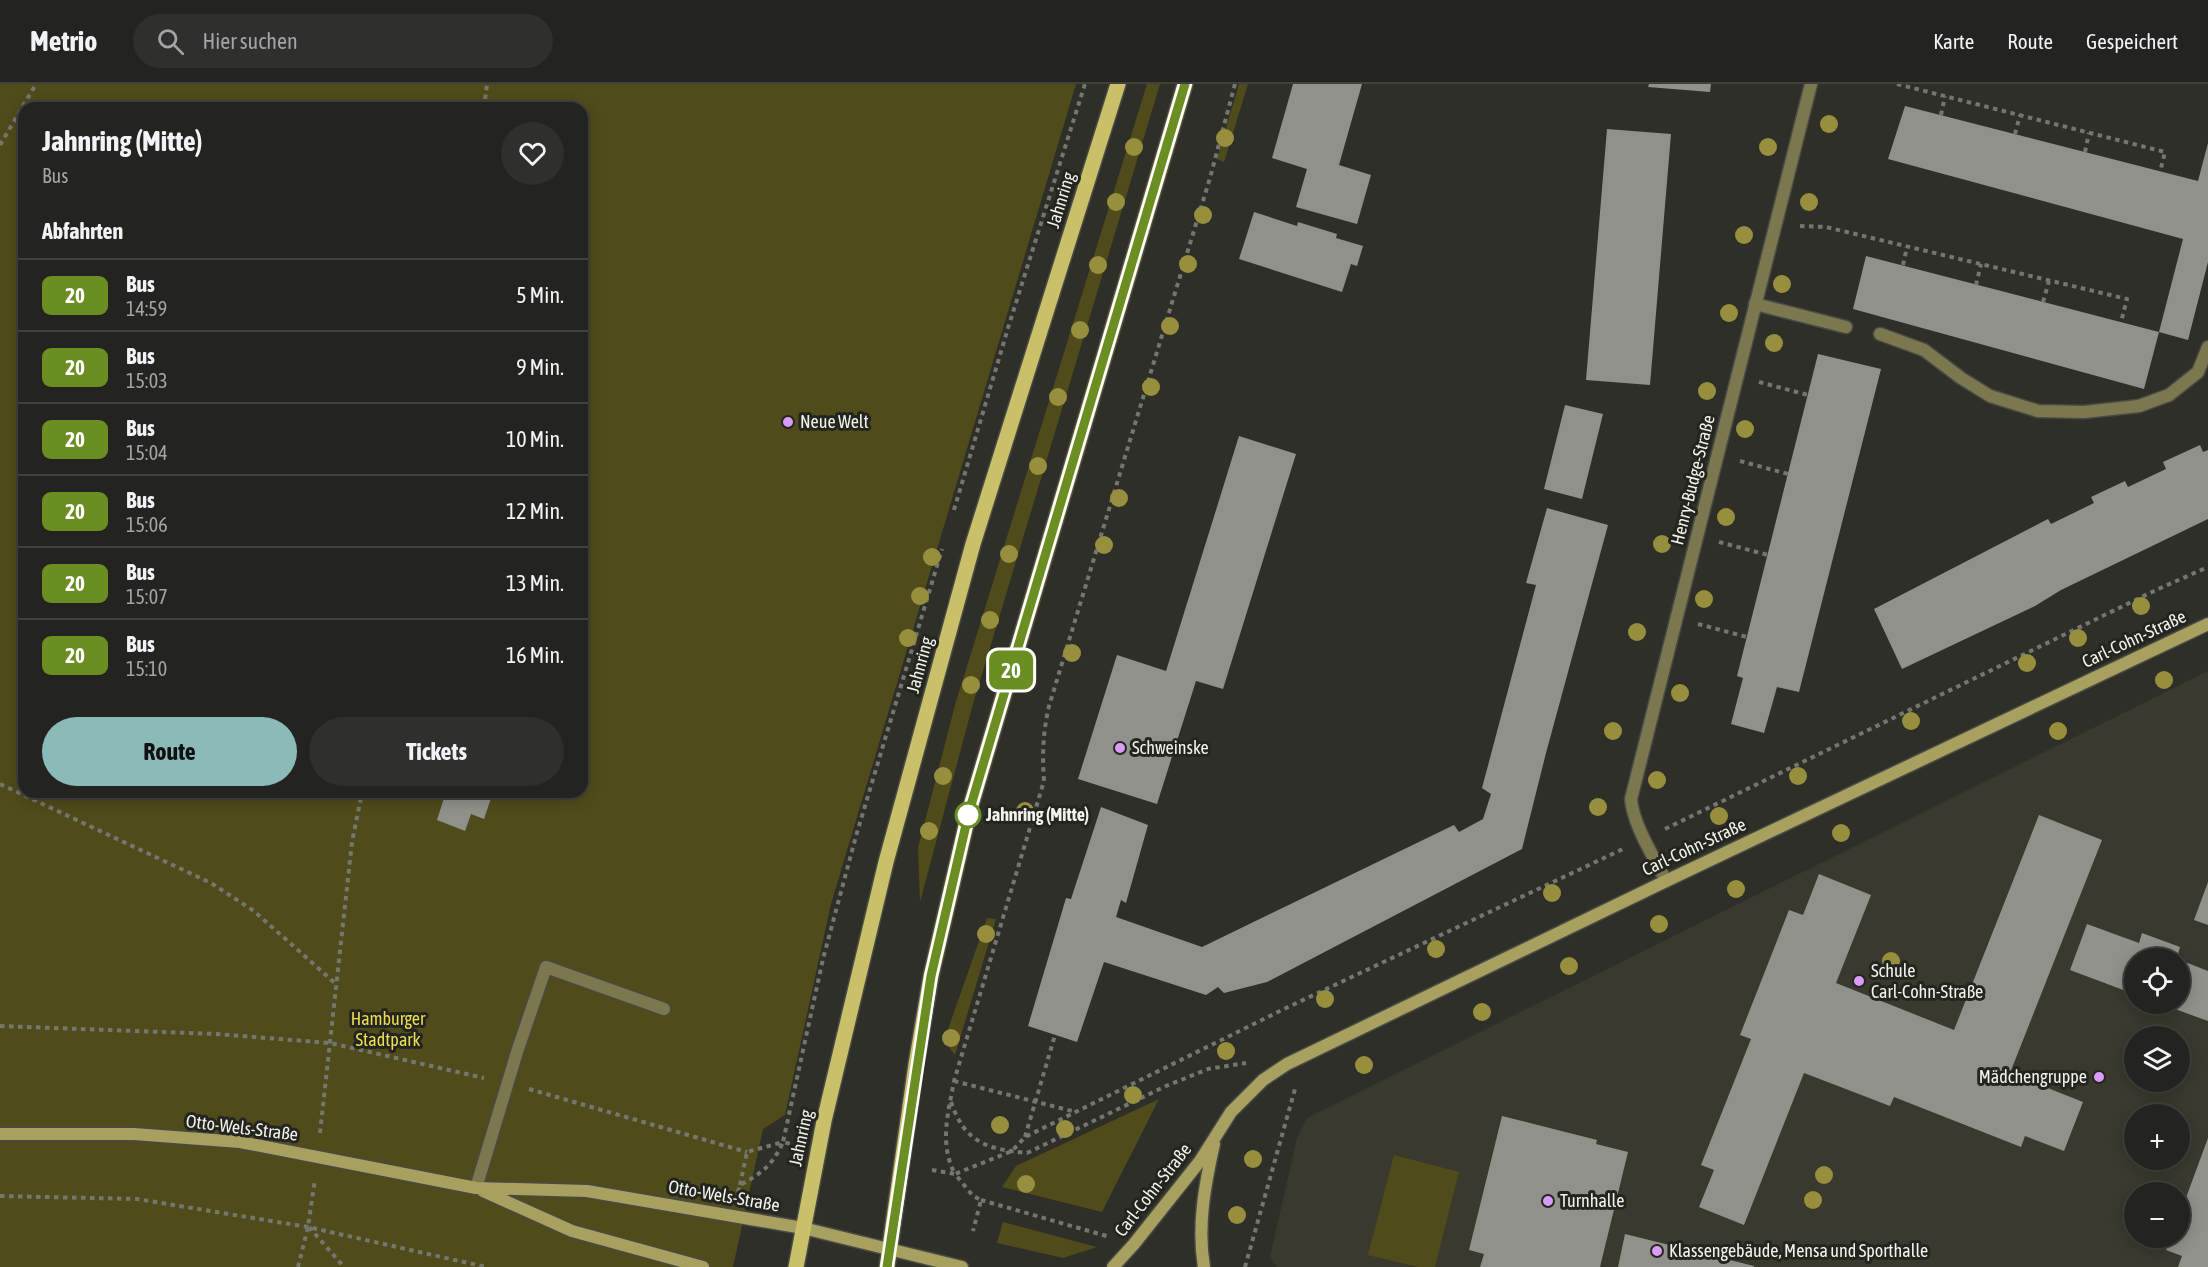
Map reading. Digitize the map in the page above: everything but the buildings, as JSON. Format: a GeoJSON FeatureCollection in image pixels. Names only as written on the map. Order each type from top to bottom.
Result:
{"type":"FeatureCollection","features":[{"type":"Feature","properties":{"kind":"main road","name":"Jahnring"},"geometry":{"type":"LineString","coordinates":[[796,1267],[824,1121],[886,862],[970,555],[1118,84]]}},
{"type":"Feature","properties":{"kind":"main road"},"geometry":{"type":"LineString","coordinates":[[887,1267],[931,976],[969,812],[1185,84]]}},
{"type":"Feature","properties":{"kind":"street","name":"Henry-Budge-Straße"},"geometry":{"type":"LineString","coordinates":[[1666,881],[1636,820],[1631,800],[1811,84]]}},
{"type":"Feature","properties":{"kind":"street"},"geometry":{"type":"LineString","coordinates":[[1755,304],[1846,327]]}},
{"type":"Feature","properties":{"kind":"street"},"geometry":{"type":"LineString","coordinates":[[1880,334],[1924,350],[1961,378],[1990,396],[2038,411],[2084,412],[2139,406],[2169,395],[2198,372],[2208,347]]}},
{"type":"Feature","properties":{"kind":"street","name":"Carl-Cohn-Straße"},"geometry":{"type":"LineString","coordinates":[[1113,1267],[1200,1161],[1217,1132],[1245,1096],[1263,1080],[1287,1064],[2208,624]]}},
{"type":"Feature","properties":{"kind":"street"},"geometry":{"type":"LineString","coordinates":[[476,1188],[546,967],[664,1009]]}},
{"type":"Feature","properties":{"kind":"street","name":"Carl-Cohn-Straße"},"geometry":{"type":"LineString","coordinates":[[1204,1267],[1201,1223],[1209,1166],[1217,1132]]}},
{"type":"Feature","properties":{"kind":"street","name":"Otto-Wels-Straße"},"geometry":{"type":"LineString","coordinates":[[0,1134],[134,1134],[240,1142],[476,1188],[588,1191],[803,1228],[962,1267]]}},
{"type":"Feature","properties":{"kind":"street","name":"Otto-Wels-Straße"},"geometry":{"type":"LineString","coordinates":[[476,1188],[572,1231],[703,1267]]}},
{"type":"Feature","properties":{"kind":"path"},"geometry":{"type":"LineString","coordinates":[[25,102],[36,84]]}},
{"type":"Feature","properties":{"kind":"path"},"geometry":{"type":"LineString","coordinates":[[485,102],[487,84]]}},
{"type":"Feature","properties":{"kind":"path"},"geometry":{"type":"LineString","coordinates":[[1113,1238],[981,1200],[968,1191],[955,1174],[948,1161],[945,1142],[954,1082],[1044,781],[1042,750],[1049,706],[1210,178],[1235,84]]}},
{"type":"Feature","properties":{"kind":"path"},"geometry":{"type":"LineString","coordinates":[[1897,84],[2165,152],[2160,172]]}},
{"type":"Feature","properties":{"kind":"path"},"geometry":{"type":"LineString","coordinates":[[1941,115],[1945,96]]}},
{"type":"Feature","properties":{"kind":"path"},"geometry":{"type":"LineString","coordinates":[[0,145],[18,114]]}},
{"type":"Feature","properties":{"kind":"path"},"geometry":{"type":"LineString","coordinates":[[2015,134],[2020,116]]}},
{"type":"Feature","properties":{"kind":"path"},"geometry":{"type":"LineString","coordinates":[[2085,152],[2090,133]]}},
{"type":"Feature","properties":{"kind":"path"},"geometry":{"type":"LineString","coordinates":[[1776,225],[1826,227],[2127,299],[2121,322]]}},
{"type":"Feature","properties":{"kind":"path"},"geometry":{"type":"LineString","coordinates":[[1903,266],[1907,247]]}},
{"type":"Feature","properties":{"kind":"path"},"geometry":{"type":"LineString","coordinates":[[1976,285],[1981,264]]}},
{"type":"Feature","properties":{"kind":"path"},"geometry":{"type":"LineString","coordinates":[[2043,302],[2049,280]]}},
{"type":"Feature","properties":{"kind":"path"},"geometry":{"type":"LineString","coordinates":[[1738,376],[1808,395]]}},
{"type":"Feature","properties":{"kind":"path"},"geometry":{"type":"LineString","coordinates":[[1717,455],[1788,474]]}},
{"type":"Feature","properties":{"kind":"path"},"geometry":{"type":"LineString","coordinates":[[1697,536],[1768,555]]}},
{"type":"Feature","properties":{"kind":"path"},"geometry":{"type":"LineString","coordinates":[[932,1170],[955,1174],[1012,1151],[1025,1137],[1284,1009],[2208,567]]}},
{"type":"Feature","properties":{"kind":"path"},"geometry":{"type":"LineString","coordinates":[[1677,619],[1747,637]]}},
{"type":"Feature","properties":{"kind":"path"},"geometry":{"type":"LineString","coordinates":[[0,784],[18,792]]}},
{"type":"Feature","properties":{"kind":"path"},"geometry":{"type":"LineString","coordinates":[[30,798],[211,883],[254,911],[338,985]]}},
{"type":"Feature","properties":{"kind":"path"},"geometry":{"type":"LineString","coordinates":[[298,1267],[308,1227],[318,1157],[352,842],[361,798]]}},
{"type":"Feature","properties":{"kind":"path"},"geometry":{"type":"LineString","coordinates":[[0,1026],[216,1034],[330,1043],[508,1083],[747,1152],[783,1142],[791,1144]]}},
{"type":"Feature","properties":{"kind":"path"},"geometry":{"type":"LineString","coordinates":[[1025,1137],[1055,1035]]}},
{"type":"Feature","properties":{"kind":"path"},"geometry":{"type":"LineString","coordinates":[[951,1102],[957,1121],[980,1143],[1027,1153],[1166,1086],[1208,1069],[1252,1062]]}},
{"type":"Feature","properties":{"kind":"path"},"geometry":{"type":"LineString","coordinates":[[954,1082],[1077,1112]]}},
{"type":"Feature","properties":{"kind":"path"},"geometry":{"type":"LineString","coordinates":[[1245,1267],[1288,1112]]}},
{"type":"Feature","properties":{"kind":"path"},"geometry":{"type":"LineString","coordinates":[[740,1185],[765,1170],[776,1158],[783,1142]]}},
{"type":"Feature","properties":{"kind":"path"},"geometry":{"type":"LineString","coordinates":[[738,1192],[747,1152]]}},
{"type":"Feature","properties":{"kind":"path"},"geometry":{"type":"LineString","coordinates":[[0,1196],[137,1199],[308,1227],[486,1267]]}},
{"type":"Feature","properties":{"kind":"path"},"geometry":{"type":"LineString","coordinates":[[973,1231],[981,1200]]}},
{"type":"Feature","properties":{"kind":"path"},"geometry":{"type":"LineString","coordinates":[[308,1227],[344,1267]]}},
{"type":"Feature","properties":{"kind":"shaded area","name":"Schule Carl-Cohn-Straße"},"geometry":{"type":"Polygon","coordinates":[[[2208,671],[2208,1267],[1277,1267],[1270,1257],[1297,1138],[1307,1118],[2208,671]]]}},
{"type":"Feature","properties":{"kind":"green space","name":"Hamburger Stadtpark"},"geometry":{"type":"Polygon","coordinates":[[[0,84],[1076,84],[831,904],[785,1115],[763,1129],[733,1267],[0,1267],[0,84]]]}},
{"type":"Feature","properties":{"kind":"green space"},"geometry":{"type":"Polygon","coordinates":[[[1147,84],[1160,84],[973,704],[920,902],[918,848],[955,705],[1147,84]]]}},
{"type":"Feature","properties":{"kind":"green space"},"geometry":{"type":"Polygon","coordinates":[[[1239,84],[1248,84],[1224,162],[1217,159],[1239,84]]]}},
{"type":"Feature","properties":{"kind":"green space"},"geometry":{"type":"Polygon","coordinates":[[[987,918],[996,919],[955,1055],[944,1041],[987,918]]]}},
{"type":"Feature","properties":{"kind":"green space"},"geometry":{"type":"Polygon","coordinates":[[[1159,1099],[1102,1212],[1002,1187],[1016,1166],[1159,1099]]]}},
{"type":"Feature","properties":{"kind":"green space"},"geometry":{"type":"Polygon","coordinates":[[[1394,1155],[1459,1172],[1435,1267],[1418,1267],[1368,1255],[1394,1155]]]}},
{"type":"Feature","properties":{"kind":"green space"},"geometry":{"type":"Polygon","coordinates":[[[1003,1222],[1097,1247],[1063,1258],[997,1243],[1003,1222]]]}},
{"type":"Feature","properties":{"kind":"bus line","name":"20"},"geometry":{"type":"LineString","coordinates":[[887,1267],[931,976],[969,812],[1185,84]]}},
{"type":"Feature","properties":{"kind":"place","name":"Neue Welt"},"geometry":{"type":"Point","coordinates":[788,422]}},
{"type":"Feature","properties":{"kind":"place","name":"Schweinske"},"geometry":{"type":"Point","coordinates":[1120,748]}},
{"type":"Feature","properties":{"kind":"place","name":"Jahnring (Mitte)"},"geometry":{"type":"Point","coordinates":[968,815]}},
{"type":"Feature","properties":{"kind":"place","name":"Schule Carl-Cohn-Straße"},"geometry":{"type":"Point","coordinates":[1859,981]}},
{"type":"Feature","properties":{"kind":"place","name":"Mädchengruppe"},"geometry":{"type":"Point","coordinates":[2099,1077]}},
{"type":"Feature","properties":{"kind":"place","name":"Turnhalle"},"geometry":{"type":"Point","coordinates":[1548,1201]}},
{"type":"Feature","properties":{"kind":"place","name":"Klassengebäude, Mensa und Sporthalle"},"geometry":{"type":"Point","coordinates":[1657,1251]}}]}
